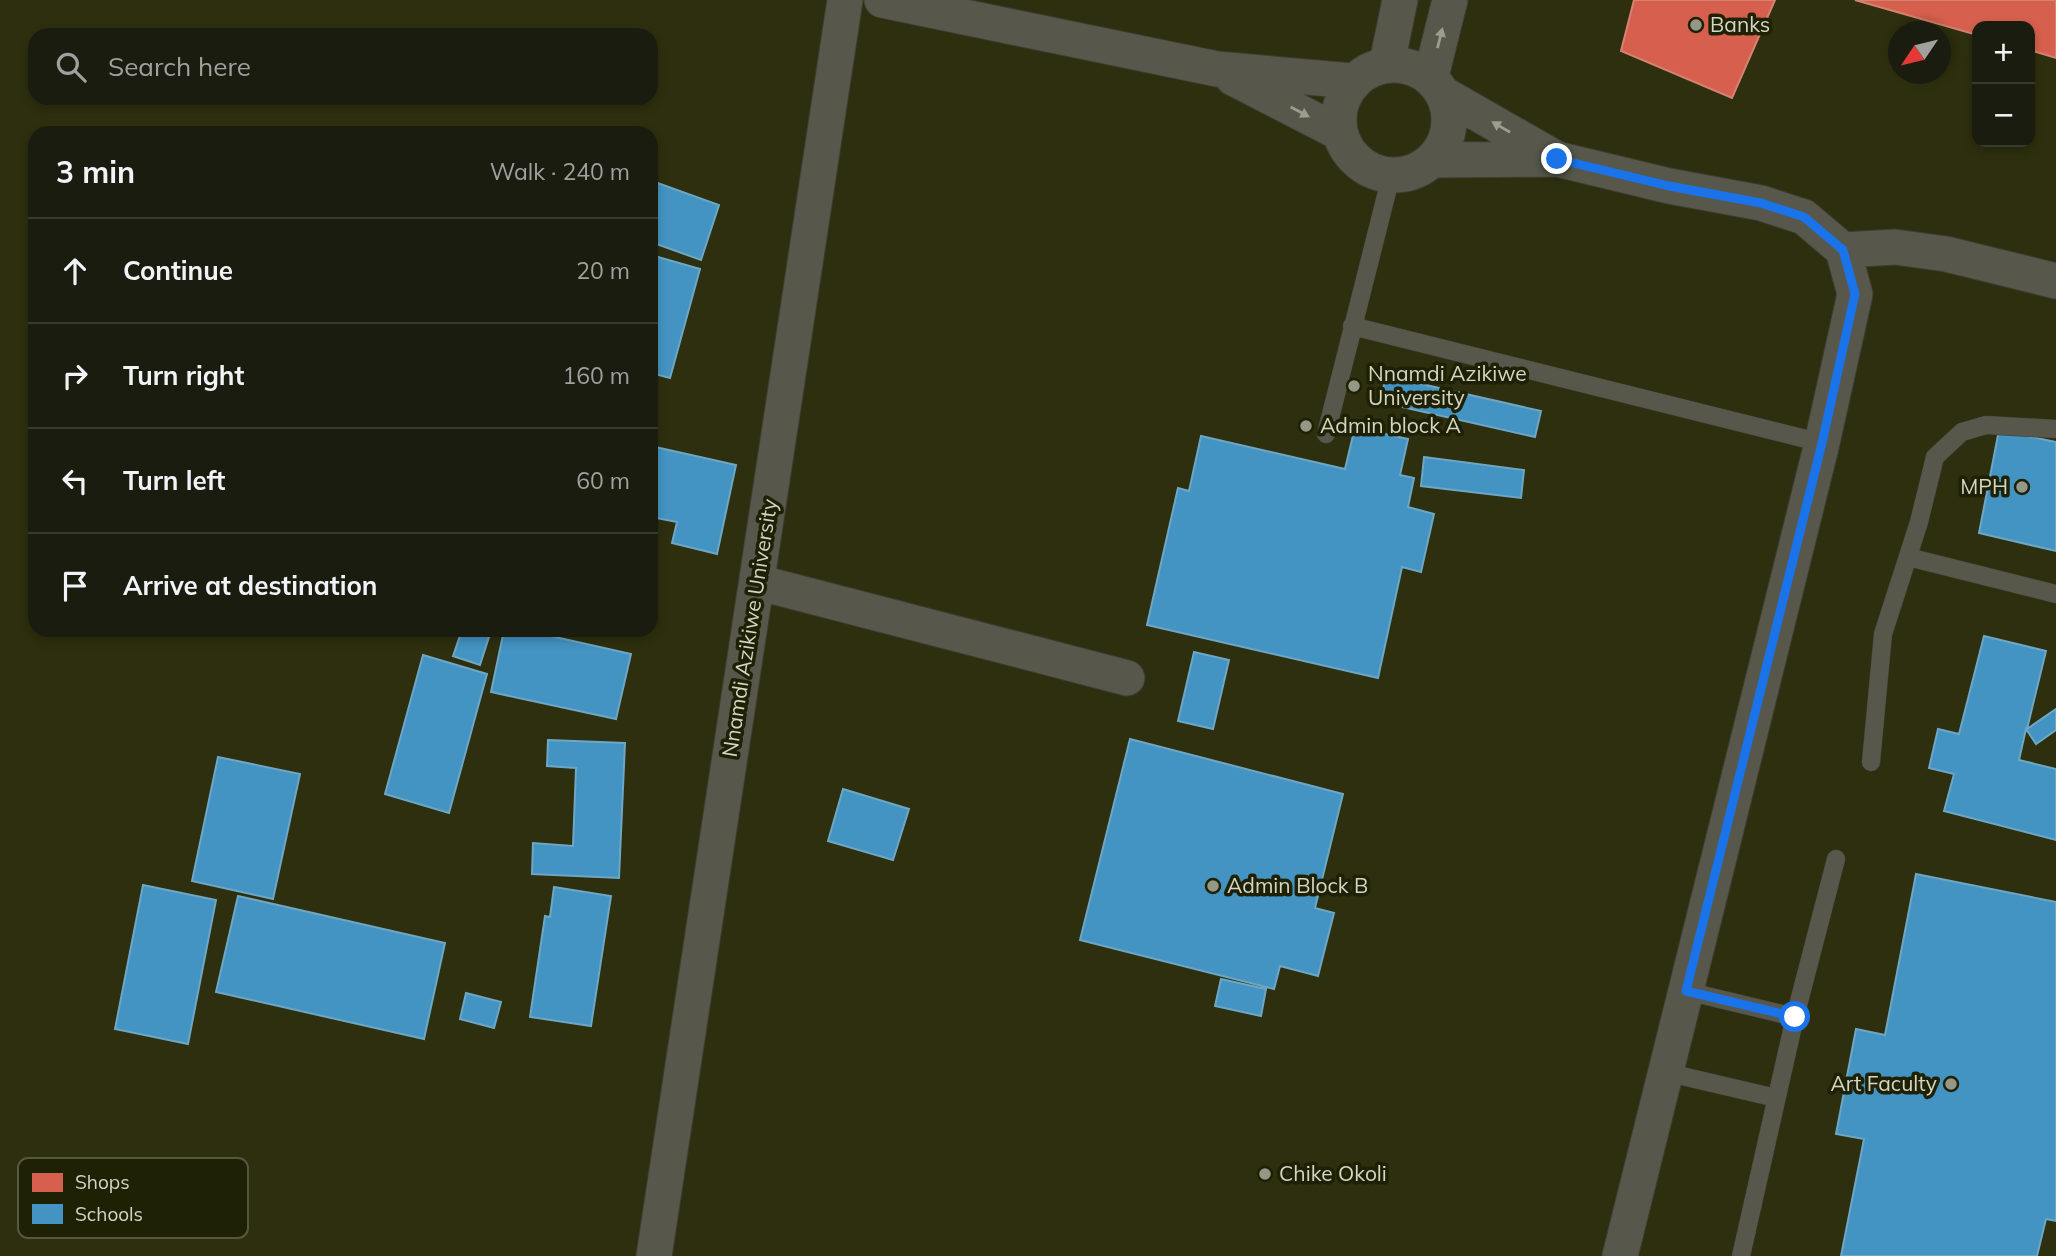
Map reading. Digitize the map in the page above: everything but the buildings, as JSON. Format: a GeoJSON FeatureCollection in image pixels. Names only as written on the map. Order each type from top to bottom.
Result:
{"type":"FeatureCollection","features":[{"type":"Feature","properties":{"kind":"street","name":"Nnamdi Azikiwe University"},"geometry":{"type":"LineString","coordinates":[[654,1256],[845,0]]}},
{"type":"Feature","properties":{"kind":"street"},"geometry":{"type":"LineString","coordinates":[[882,0],[1217,69],[1352,81],[1387,63],[1410,65],[1438,86],[1557,159]]}},
{"type":"Feature","properties":{"kind":"street"},"geometry":{"type":"LineString","coordinates":[[1387,63],[1401,0]]}},
{"type":"Feature","properties":{"kind":"street"},"geometry":{"type":"LineString","coordinates":[[1352,81],[1339,106],[1340,133],[1350,154],[1368,169],[1391,176],[1414,172],[1433,160],[1447,141],[1451,117],[1438,86],[1450,0]]}},
{"type":"Feature","properties":{"kind":"street"},"geometry":{"type":"LineString","coordinates":[[1217,69],[1340,133]]}},
{"type":"Feature","properties":{"kind":"street"},"geometry":{"type":"LineString","coordinates":[[1433,160],[1557,159],[1669,186],[1761,203],[1804,217],[1843,250],[1855,294],[1822,443],[1620,1256]]}},
{"type":"Feature","properties":{"kind":"street"},"geometry":{"type":"LineString","coordinates":[[1843,250],[1895,247],[1946,254],[2056,281]]}},
{"type":"Feature","properties":{"kind":"street"},"geometry":{"type":"LineString","coordinates":[[757,582],[1127,678]]}},
{"type":"Feature","properties":{"kind":"lane"},"geometry":{"type":"LineString","coordinates":[[1326,434],[1391,176]]}},
{"type":"Feature","properties":{"kind":"lane"},"geometry":{"type":"LineString","coordinates":[[1352,326],[1822,443]]}},
{"type":"Feature","properties":{"kind":"lane"},"geometry":{"type":"LineString","coordinates":[[1871,762],[1883,634],[1908,557],[1935,457],[1962,432],[1986,425],[2056,429]]}},
{"type":"Feature","properties":{"kind":"lane"},"geometry":{"type":"LineString","coordinates":[[1908,557],[2056,594]]}},
{"type":"Feature","properties":{"kind":"lane"},"geometry":{"type":"LineString","coordinates":[[1741,1256],[1795,1017],[1836,859]]}},
{"type":"Feature","properties":{"kind":"lane"},"geometry":{"type":"LineString","coordinates":[[1686,991],[1795,1017]]}},
{"type":"Feature","properties":{"kind":"lane"},"geometry":{"type":"LineString","coordinates":[[1665,1072],[1776,1098]]}},
{"type":"Feature","properties":{"kind":"shaded area","name":"Nnamdi Azikiwe University"},"geometry":{"type":"Polygon","coordinates":[[[0,0],[2056,0],[2056,1256],[0,1256],[0,0]]]}},
{"type":"Feature","properties":{"kind":"place","name":"Banks"},"geometry":{"type":"Point","coordinates":[1696,25]}},
{"type":"Feature","properties":{"kind":"place","name":"Nnamdi Azikiwe University"},"geometry":{"type":"Point","coordinates":[1354,386]}},
{"type":"Feature","properties":{"kind":"place","name":"Admin block A"},"geometry":{"type":"Point","coordinates":[1306,426]}},
{"type":"Feature","properties":{"kind":"place","name":"MPH"},"geometry":{"type":"Point","coordinates":[2022,487]}},
{"type":"Feature","properties":{"kind":"place","name":"Admin Block B"},"geometry":{"type":"Point","coordinates":[1213,886]}},
{"type":"Feature","properties":{"kind":"place","name":"Art Faculty"},"geometry":{"type":"Point","coordinates":[1951,1084]}},
{"type":"Feature","properties":{"kind":"place","name":"Chike Okoli"},"geometry":{"type":"Point","coordinates":[1265,1174]}},
{"type":"Feature","properties":{"kind":"route"},"geometry":{"type":"LineString","coordinates":[[1557,159],[1669,186],[1761,203],[1804,217],[1843,250],[1855,294],[1822,443],[1686,991],[1795,1017]]}}]}
